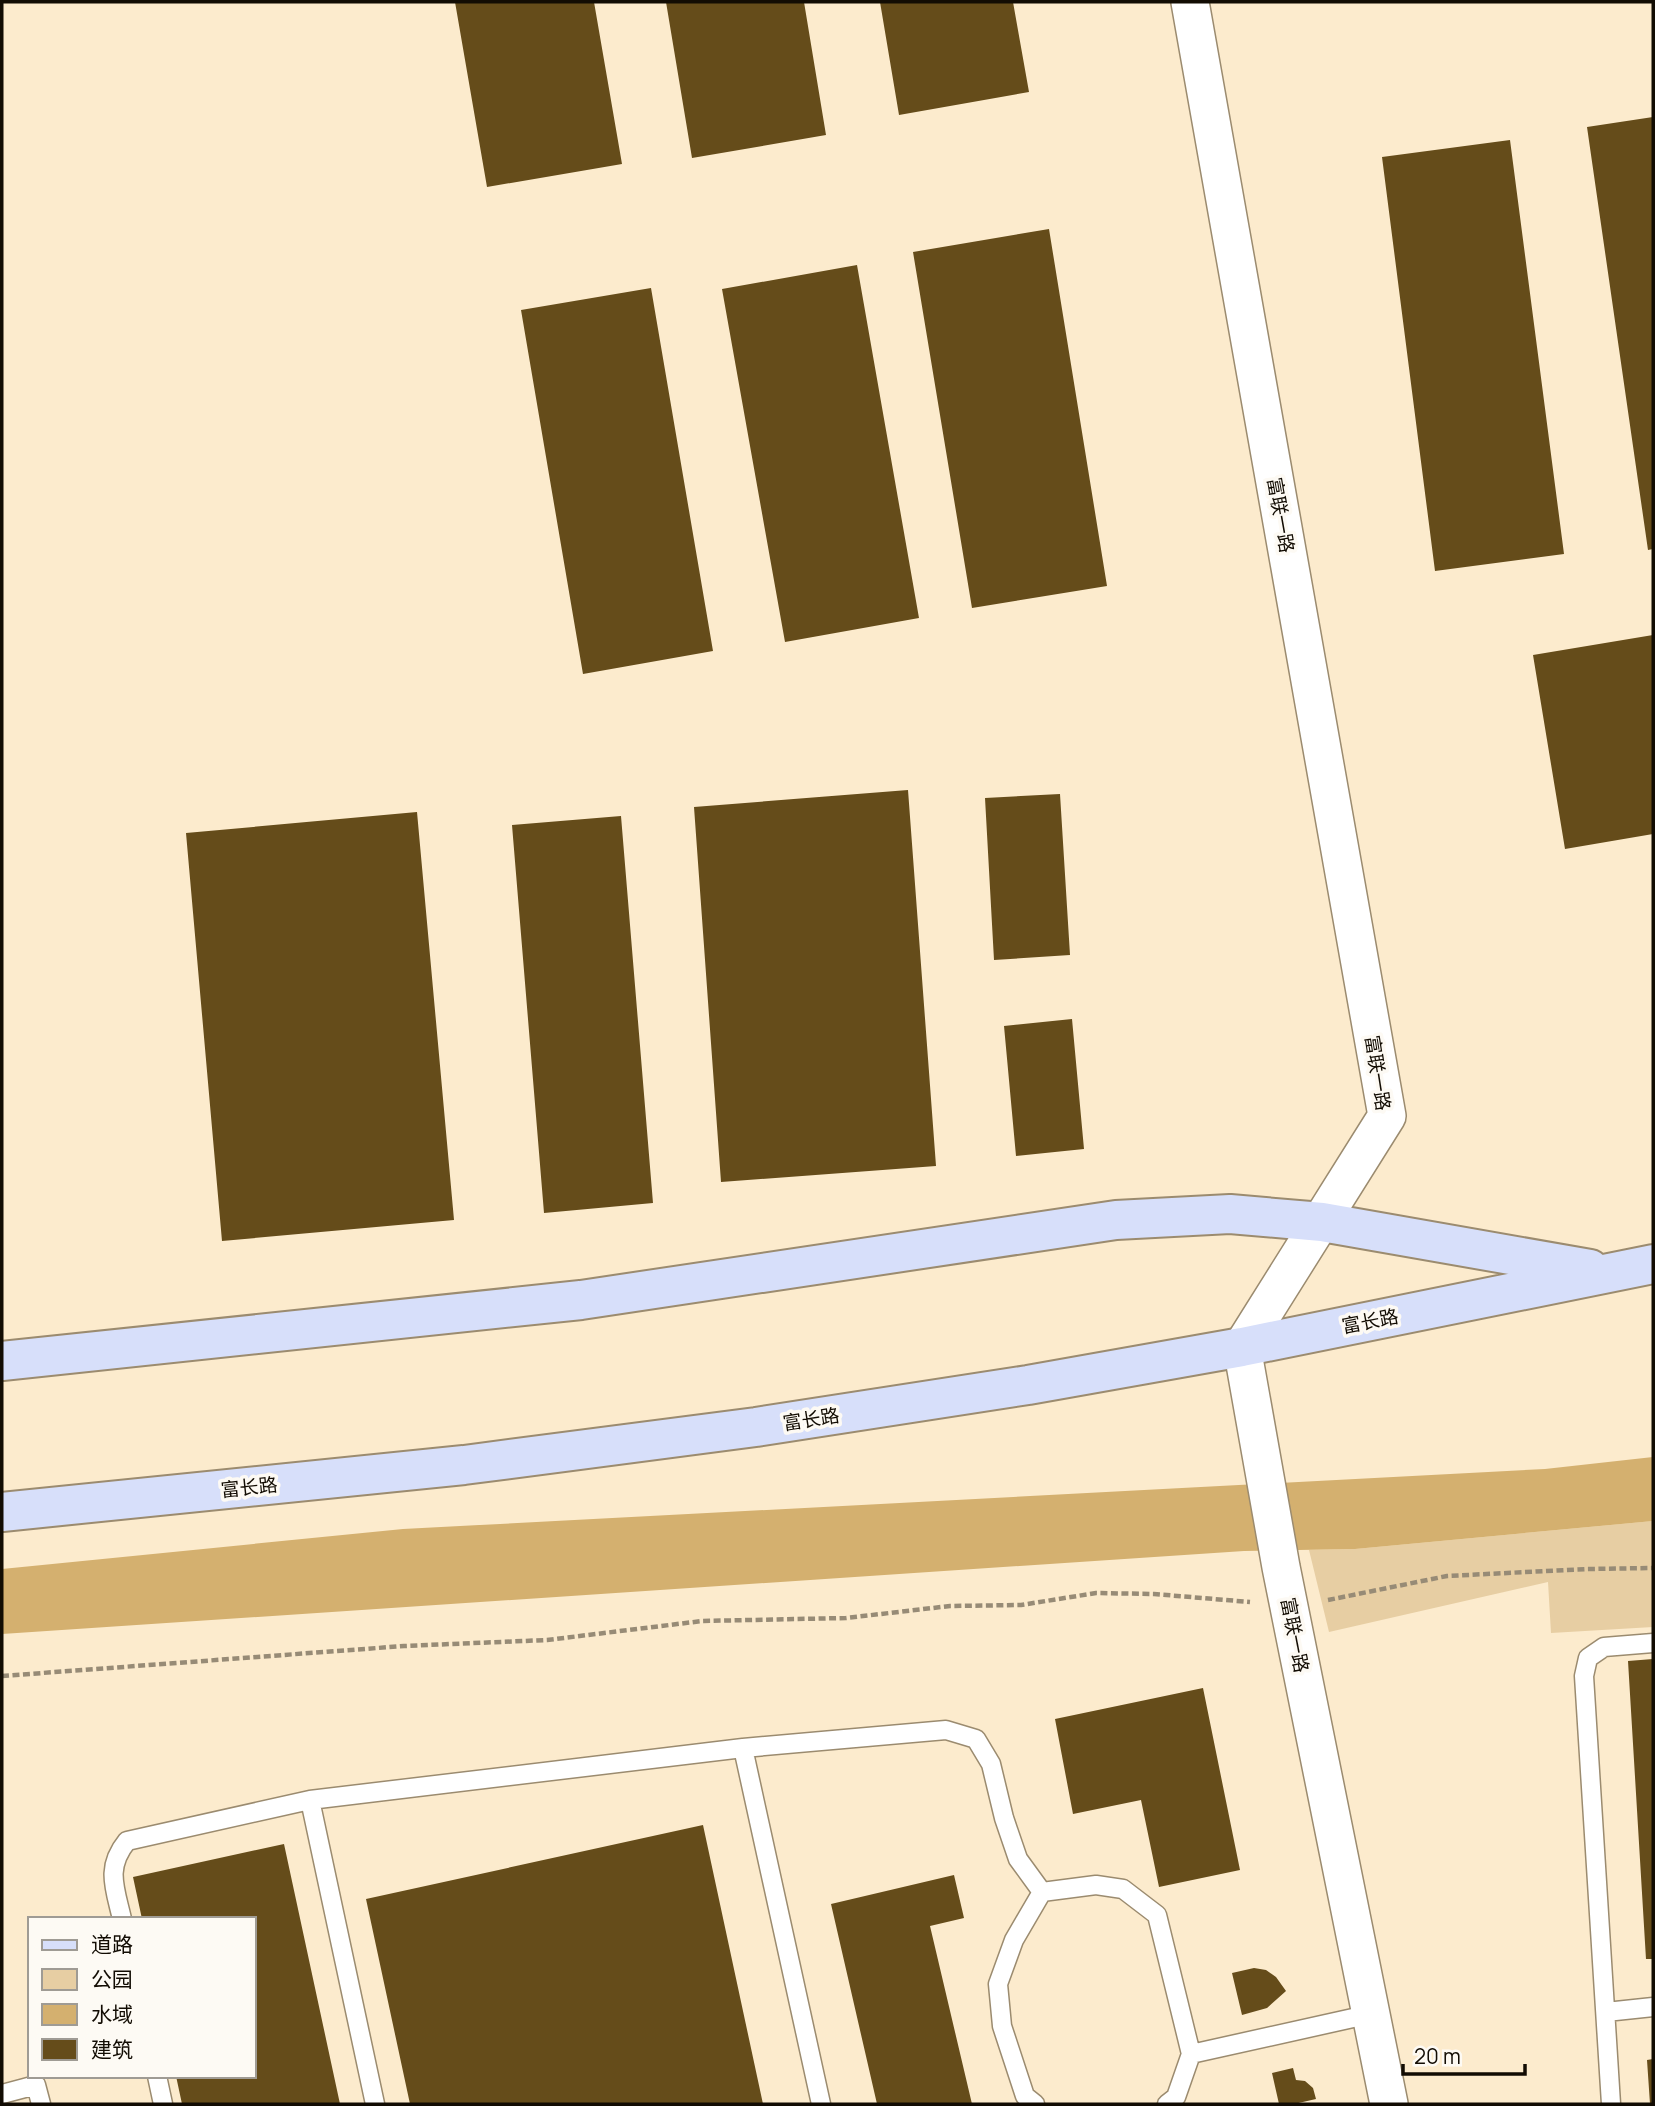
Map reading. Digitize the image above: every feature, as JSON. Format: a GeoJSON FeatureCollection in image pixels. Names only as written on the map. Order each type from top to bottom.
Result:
{"type":"FeatureCollection","features":[{"type":"Feature","properties":{"kind":"main road","name":"富长路"},"geometry":{"type":"LineString","coordinates":[[2,1361],[581,1300],[1116,1220],[1230,1214],[1322,1222],[1613,1273]]}},
{"type":"Feature","properties":{"kind":"main road","name":"富长路"},"geometry":{"type":"LineString","coordinates":[[2,1512],[464,1465],[756,1427],[1028,1385],[1242,1347],[1653,1264]]}},
{"type":"Feature","properties":{"kind":"street","name":"富联一路"},"geometry":{"type":"LineString","coordinates":[[1190,2],[1387,1116],[1242,1347],[1281,1567],[1389,2104]]}},
{"type":"Feature","properties":{"kind":"lane"},"geometry":{"type":"LineString","coordinates":[[1611,2104],[1584,1676],[1588,1658],[1604,1647],[1653,1643]]}},
{"type":"Feature","properties":{"kind":"lane"},"geometry":{"type":"LineString","coordinates":[[122,1917],[113,1876],[116,1854],[127,1842],[310,1800],[744,1748],[946,1730],[976,1739],[991,1764],[1004,1818],[1018,1859],[1042,1892]]}},
{"type":"Feature","properties":{"kind":"lane"},"geometry":{"type":"LineString","coordinates":[[744,1748],[821,2104]]}},
{"type":"Feature","properties":{"kind":"lane"},"geometry":{"type":"LineString","coordinates":[[310,1800],[375,2104]]}},
{"type":"Feature","properties":{"kind":"lane"},"geometry":{"type":"LineString","coordinates":[[1042,1892],[1096,1885],[1123,1889],[1157,1915],[1191,2054],[1176,2097],[1167,2104]]}},
{"type":"Feature","properties":{"kind":"lane"},"geometry":{"type":"LineString","coordinates":[[1035,2104],[1025,2096],[1002,2026],[998,1984],[1014,1940],[1042,1892]]}},
{"type":"Feature","properties":{"kind":"lane"},"geometry":{"type":"LineString","coordinates":[[1606,2012],[1653,2007]]}},
{"type":"Feature","properties":{"kind":"lane"},"geometry":{"type":"LineString","coordinates":[[1191,2054],[1371,2014]]}},
{"type":"Feature","properties":{"kind":"lane"},"geometry":{"type":"LineString","coordinates":[[157,2078],[163,2104]]}},
{"type":"Feature","properties":{"kind":"lane"},"geometry":{"type":"LineString","coordinates":[[2,2094],[36,2085],[41,2104]]}},
{"type":"Feature","properties":{"kind":"path"},"geometry":{"type":"LineString","coordinates":[[2,1676],[404,1646],[547,1640],[702,1621],[846,1618],[950,1605],[1021,1605],[1096,1593],[1190,1596],[1290,1607],[1447,1577],[1653,1568]]}},
{"type":"Feature","properties":{"kind":"green space"},"geometry":{"type":"Polygon","coordinates":[[[1653,1521],[1653,1627],[1551,1633],[1548,1582],[1329,1632],[1309,1550],[1355,1549],[1653,1521]]]}},
{"type":"Feature","properties":{"kind":"water"},"geometry":{"type":"Polygon","coordinates":[[[1653,1457],[1653,1521],[1355,1549],[1244,1551],[2,1634],[2,1569],[403,1529],[1545,1469],[1653,1457]]]}},
{"type":"Feature","properties":{"kind":"building"},"geometry":{"type":"Polygon","coordinates":[[[455,2],[594,2],[622,164],[487,187],[455,2]]]}},
{"type":"Feature","properties":{"kind":"building"},"geometry":{"type":"Polygon","coordinates":[[[666,2],[804,2],[826,135],[692,158],[666,2]]]}},
{"type":"Feature","properties":{"kind":"building"},"geometry":{"type":"Polygon","coordinates":[[[880,2],[1013,2],[1029,92],[899,115],[880,2]]]}},
{"type":"Feature","properties":{"kind":"building"},"geometry":{"type":"Polygon","coordinates":[[[1653,117],[1653,549],[1648,550],[1587,127],[1653,117]]]}},
{"type":"Feature","properties":{"kind":"building"},"geometry":{"type":"Polygon","coordinates":[[[1510,140],[1564,554],[1435,571],[1382,157],[1510,140]]]}},
{"type":"Feature","properties":{"kind":"building"},"geometry":{"type":"Polygon","coordinates":[[[1049,229],[1107,586],[972,608],[913,252],[1049,229]]]}},
{"type":"Feature","properties":{"kind":"building"},"geometry":{"type":"Polygon","coordinates":[[[857,265],[919,618],[785,642],[722,289],[857,265]]]}},
{"type":"Feature","properties":{"kind":"building"},"geometry":{"type":"Polygon","coordinates":[[[651,288],[713,651],[583,674],[521,310],[651,288]]]}},
{"type":"Feature","properties":{"kind":"building"},"geometry":{"type":"Polygon","coordinates":[[[1653,635],[1653,834],[1565,849],[1533,655],[1653,635]]]}},
{"type":"Feature","properties":{"kind":"building"},"geometry":{"type":"Polygon","coordinates":[[[908,790],[936,1166],[721,1182],[694,807],[908,790]]]}},
{"type":"Feature","properties":{"kind":"building"},"geometry":{"type":"Polygon","coordinates":[[[1060,794],[1070,955],[994,960],[985,798],[1060,794]]]}},
{"type":"Feature","properties":{"kind":"building"},"geometry":{"type":"Polygon","coordinates":[[[417,812],[454,1220],[222,1241],[186,833],[417,812]]]}},
{"type":"Feature","properties":{"kind":"building"},"geometry":{"type":"Polygon","coordinates":[[[621,816],[653,1203],[544,1213],[512,825],[621,816]]]}},
{"type":"Feature","properties":{"kind":"building"},"geometry":{"type":"Polygon","coordinates":[[[1072,1019],[1084,1149],[1016,1156],[1004,1026],[1072,1019]]]}},
{"type":"Feature","properties":{"kind":"building"},"geometry":{"type":"Polygon","coordinates":[[[1653,1659],[1653,1959],[1646,1959],[1628,1661],[1653,1659]]]}},
{"type":"Feature","properties":{"kind":"building"},"geometry":{"type":"Polygon","coordinates":[[[1203,1688],[1240,1870],[1159,1887],[1141,1800],[1073,1814],[1055,1719],[1203,1688]]]}},
{"type":"Feature","properties":{"kind":"building"},"geometry":{"type":"Polygon","coordinates":[[[703,1825],[763,2104],[410,2104],[366,1899],[703,1825]]]}},
{"type":"Feature","properties":{"kind":"building"},"geometry":{"type":"Polygon","coordinates":[[[284,1844],[340,2104],[182,2104],[176,2078],[256,2078],[256,1917],[142,1917],[133,1877],[284,1844]]]}},
{"type":"Feature","properties":{"kind":"building"},"geometry":{"type":"Polygon","coordinates":[[[954,1875],[964,1918],[930,1926],[972,2104],[877,2104],[831,1904],[954,1875]]]}},
{"type":"Feature","properties":{"kind":"building"},"geometry":{"type":"Polygon","coordinates":[[[1254,1968],[1266,1970],[1276,1977],[1286,1991],[1267,2008],[1242,2015],[1232,1973],[1254,1968]]]}},
{"type":"Feature","properties":{"kind":"building"},"geometry":{"type":"Polygon","coordinates":[[[1653,2059],[1653,2104],[1650,2104],[1647,2060],[1653,2059]]]}},
{"type":"Feature","properties":{"kind":"building"},"geometry":{"type":"Polygon","coordinates":[[[1293,2068],[1296,2080],[1305,2081],[1313,2088],[1316,2099],[1279,2104],[1272,2073],[1293,2068]]]}}]}
